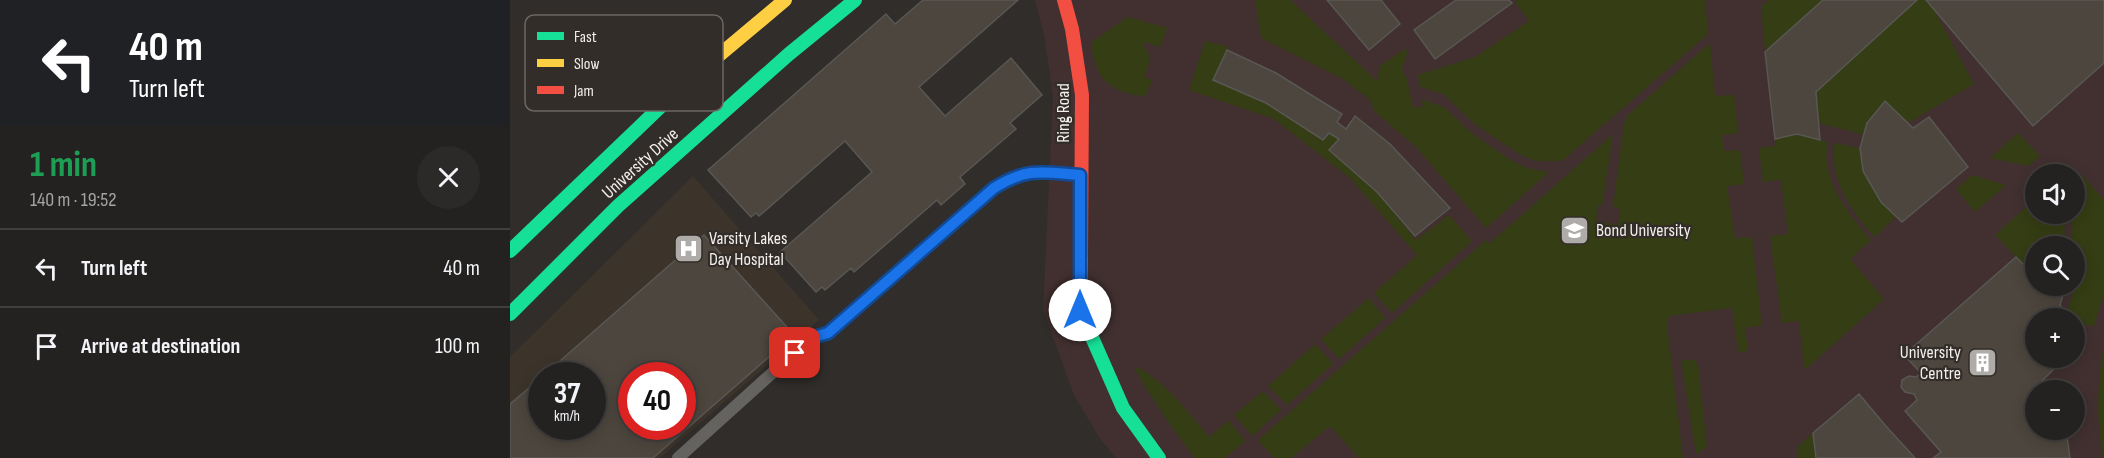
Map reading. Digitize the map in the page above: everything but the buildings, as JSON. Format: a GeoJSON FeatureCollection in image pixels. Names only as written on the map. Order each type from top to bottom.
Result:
{"type":"FeatureCollection","features":[{"type":"Feature","properties":{"kind":"street","name":"University Drive"},"geometry":{"type":"LineString","coordinates":[[723,51],[785,0]]}},
{"type":"Feature","properties":{"kind":"street","name":"University Drive"},"geometry":{"type":"LineString","coordinates":[[510,314],[618,206],[789,54],[855,0]]}},
{"type":"Feature","properties":{"kind":"street","name":"Ring Road"},"geometry":{"type":"LineString","coordinates":[[1064,0],[1072,29],[1082,85],[1080,310],[1123,408],[1159,458]]}},
{"type":"Feature","properties":{"kind":"street","name":"University Drive"},"geometry":{"type":"LineString","coordinates":[[510,251],[656,111]]}},
{"type":"Feature","properties":{"kind":"lane"},"geometry":{"type":"LineString","coordinates":[[678,458],[811,338],[828,333],[994,188],[1014,176],[1032,171],[1080,175]]}},
{"type":"Feature","properties":{"kind":"shaded area","name":"Bond University"},"geometry":{"type":"Polygon","coordinates":[[[1035,0],[2104,0],[2104,458],[1116,458],[1100,439],[1074,395],[1043,310],[1053,96],[1044,35],[1035,0]]]}},
{"type":"Feature","properties":{"kind":"shaded area","name":"Varsity Lakes Day Hospital"},"geometry":{"type":"Polygon","coordinates":[[[693,176],[819,320],[696,427],[696,362],[618,362],[618,440],[681,440],[660,458],[510,458],[510,357],[693,176]]]}},
{"type":"Feature","properties":{"kind":"green space"},"geometry":{"type":"Polygon","coordinates":[[[1255,0],[1290,0],[1377,81],[1380,66],[1406,48],[1407,54],[1402,70],[1407,79],[1413,107],[1424,107],[1421,99],[1444,107],[1470,132],[1509,159],[1527,168],[1549,172],[1486,228],[1417,148],[1374,111],[1370,100],[1343,79],[1261,38],[1255,0]]]}},
{"type":"Feature","properties":{"kind":"green space"},"geometry":{"type":"Polygon","coordinates":[[[1518,0],[1705,0],[1708,34],[1562,161],[1535,161],[1519,154],[1476,125],[1443,94],[1420,87],[1418,75],[1475,57],[1529,21],[1515,2],[1518,0]]]}},
{"type":"Feature","properties":{"kind":"green space"},"geometry":{"type":"Polygon","coordinates":[[[1769,0],[1823,0],[1765,52],[1761,7],[1769,0]]]}},
{"type":"Feature","properties":{"kind":"green space"},"geometry":{"type":"Polygon","coordinates":[[[1917,0],[1926,0],[1933,8],[1974,84],[1908,123],[1885,101],[1867,123],[1864,135],[1819,123],[1816,92],[1917,0]]]}},
{"type":"Feature","properties":{"kind":"green space"},"geometry":{"type":"Polygon","coordinates":[[[1128,17],[1167,28],[1160,47],[1145,42],[1143,47],[1149,57],[1144,77],[1152,80],[1144,96],[1127,93],[1105,81],[1095,63],[1091,46],[1093,41],[1128,17]]]}},
{"type":"Feature","properties":{"kind":"green space"},"geometry":{"type":"Polygon","coordinates":[[[1205,41],[1229,47],[1213,80],[1266,103],[1323,140],[1329,133],[1339,139],[1330,150],[1377,192],[1416,240],[1449,215],[1472,241],[1392,313],[1374,293],[1417,255],[1350,178],[1274,119],[1189,90],[1205,41]]]}},
{"type":"Feature","properties":{"kind":"green space"},"geometry":{"type":"Polygon","coordinates":[[[1710,43],[1715,96],[1734,95],[1738,133],[1722,135],[1724,151],[1740,150],[1744,184],[1727,186],[1735,238],[1752,237],[1762,326],[1745,327],[1748,351],[1738,352],[1732,308],[1669,316],[1667,324],[1683,458],[1359,458],[1330,426],[1291,458],[1274,458],[1258,440],[1486,240],[1489,244],[1613,134],[1602,206],[1598,206],[1596,221],[1618,225],[1620,208],[1613,207],[1624,123],[1628,115],[1710,43]]]}},
{"type":"Feature","properties":{"kind":"green space"},"geometry":{"type":"Polygon","coordinates":[[[2018,133],[2040,156],[2025,165],[1990,158],[2018,133]]]}},
{"type":"Feature","properties":{"kind":"green space"},"geometry":{"type":"Polygon","coordinates":[[[1797,134],[1828,142],[1826,156],[1832,182],[1845,207],[1871,240],[1850,259],[1884,299],[1806,369],[1799,321],[1782,323],[1770,236],[1788,234],[1781,180],[1763,182],[1759,148],[1775,146],[1775,139],[1797,134]]]}},
{"type":"Feature","properties":{"kind":"green space"},"geometry":{"type":"Polygon","coordinates":[[[1834,143],[1860,148],[1871,186],[1896,216],[1875,237],[1857,216],[1844,194],[1835,170],[1834,143]]]}},
{"type":"Feature","properties":{"kind":"green space"},"geometry":{"type":"Polygon","coordinates":[[[1972,175],[2006,185],[1975,212],[1956,189],[1972,175]]]}},
{"type":"Feature","properties":{"kind":"green space"},"geometry":{"type":"Polygon","coordinates":[[[2085,179],[2104,200],[2104,294],[2094,326],[2085,325],[2085,308],[2068,308],[2072,296],[2085,296],[2085,236],[2071,236],[2071,224],[2085,224],[2085,179]]]}},
{"type":"Feature","properties":{"kind":"green space"},"geometry":{"type":"Polygon","coordinates":[[[2025,208],[2025,224],[2064,224],[2065,236],[2025,236],[2025,266],[1995,235],[2025,208]]]}},
{"type":"Feature","properties":{"kind":"green space"},"geometry":{"type":"Polygon","coordinates":[[[1369,298],[1385,318],[1339,359],[1321,339],[1369,298]]]}},
{"type":"Feature","properties":{"kind":"green space"},"geometry":{"type":"Polygon","coordinates":[[[1315,344],[1333,364],[1287,405],[1268,386],[1315,344]]]}},
{"type":"Feature","properties":{"kind":"green space"},"geometry":{"type":"Polygon","coordinates":[[[2104,344],[2104,458],[2103,458],[2098,401],[2104,344]]]}},
{"type":"Feature","properties":{"kind":"green space"},"geometry":{"type":"Polygon","coordinates":[[[1681,360],[1695,360],[1698,364],[1707,447],[1696,454],[1681,360]]]}},
{"type":"Feature","properties":{"kind":"green space"},"geometry":{"type":"Polygon","coordinates":[[[1137,367],[1167,389],[1209,437],[1229,420],[1245,441],[1225,458],[1195,458],[1156,404],[1135,369],[1137,367]]]}},
{"type":"Feature","properties":{"kind":"green space"},"geometry":{"type":"Polygon","coordinates":[[[1263,391],[1281,410],[1252,436],[1234,415],[1263,391]]]}},
{"type":"Feature","properties":{"kind":"green space"},"geometry":{"type":"Polygon","coordinates":[[[1813,433],[1816,458],[1798,458],[1797,447],[1813,433]]]}},
{"type":"Feature","properties":{"kind":"traffic: fast"},"geometry":{"type":"LineString","coordinates":[[510,314],[618,206],[789,54],[855,0]]}},
{"type":"Feature","properties":{"kind":"traffic: fast"},"geometry":{"type":"LineString","coordinates":[[510,251],[656,111]]}},
{"type":"Feature","properties":{"kind":"traffic: fast"},"geometry":{"type":"LineString","coordinates":[[1081,256],[1080,310],[1123,408],[1159,458]]}},
{"type":"Feature","properties":{"kind":"traffic: slow"},"geometry":{"type":"LineString","coordinates":[[723,52],[785,0]]}},
{"type":"Feature","properties":{"kind":"traffic: jam"},"geometry":{"type":"LineString","coordinates":[[1064,0],[1072,29],[1082,95],[1081,256]]}},
{"type":"Feature","properties":{"kind":"place","name":"Bond University"},"geometry":{"type":"Point","coordinates":[1575,230]}},
{"type":"Feature","properties":{"kind":"place","name":"Varsity Lakes Day Hospital"},"geometry":{"type":"Point","coordinates":[688,248]}},
{"type":"Feature","properties":{"kind":"place","name":"University Centre"},"geometry":{"type":"Point","coordinates":[1982,362]}},
{"type":"Feature","properties":{"kind":"route"},"geometry":{"type":"LineString","coordinates":[[795,353],[811,338],[828,333],[994,188],[1014,176],[1032,171],[1080,175],[1080,310]]}}]}
